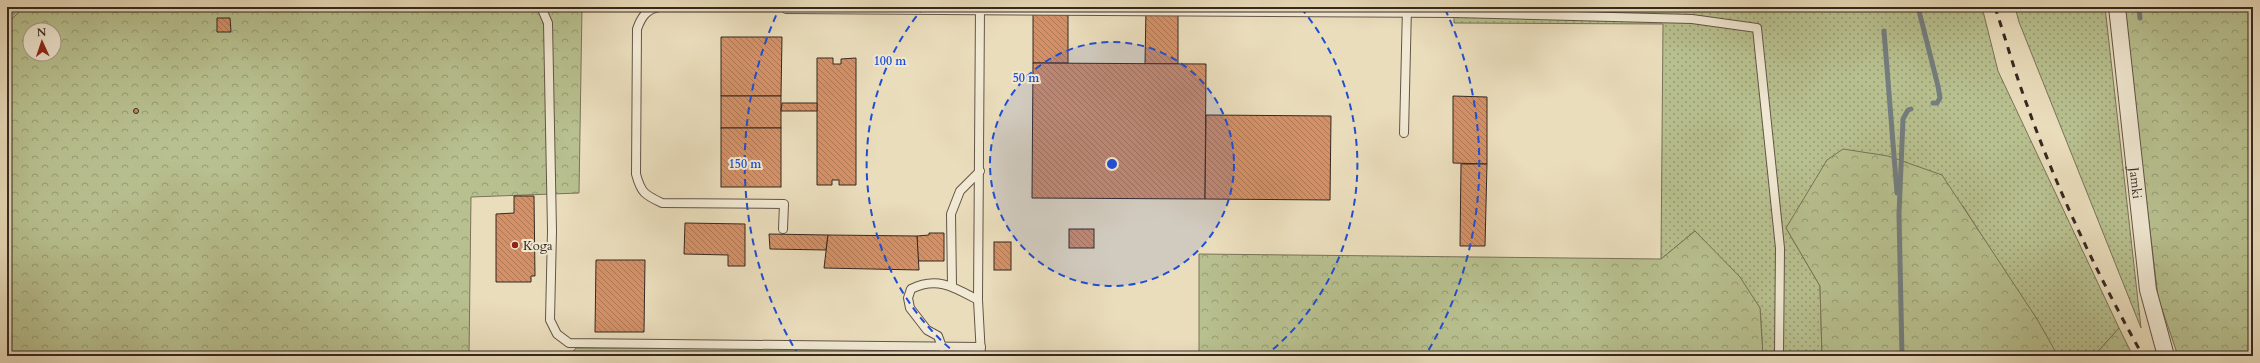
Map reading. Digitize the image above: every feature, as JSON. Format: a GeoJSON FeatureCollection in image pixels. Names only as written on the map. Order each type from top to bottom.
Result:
{"type":"FeatureCollection","features":[{"type":"Feature","properties":{"kind":"street","name":"Jamki"},"geometry":{"type":"LineString","coordinates":[[2117,7],[2148,290],[2166,356]]}},
{"type":"Feature","properties":{"kind":"lane"},"geometry":{"type":"LineString","coordinates":[[541,7],[548,23],[552,230],[550,320],[557,334],[569,343],[942,347],[981,352],[978,300],[980,8]]}},
{"type":"Feature","properties":{"kind":"lane"},"geometry":{"type":"LineString","coordinates":[[659,7],[653,8],[641,16],[637,29],[636,174],[640,189],[647,196],[662,203],[784,204],[783,229]]}},
{"type":"Feature","properties":{"kind":"lane"},"geometry":{"type":"LineString","coordinates":[[732,7],[1407,10],[1692,19],[1756,28],[1780,248],[1780,356]]}},
{"type":"Feature","properties":{"kind":"lane"},"geometry":{"type":"LineString","coordinates":[[1404,133],[1407,10]]}},
{"type":"Feature","properties":{"kind":"lane"},"geometry":{"type":"LineString","coordinates":[[952,286],[951,214],[960,191],[980,171]]}},
{"type":"Feature","properties":{"kind":"lane"},"geometry":{"type":"LineString","coordinates":[[942,347],[938,336],[927,330],[916,318],[910,308],[908,298],[911,290],[924,283],[952,286],[978,300]]}},
{"type":"Feature","properties":{"kind":"green space"},"geometry":{"type":"Polygon","coordinates":[[[7,7],[24,7],[7,24],[7,7]]]}},
{"type":"Feature","properties":{"kind":"green space"},"geometry":{"type":"Polygon","coordinates":[[[24,7],[582,7],[579,193],[471,197],[469,356],[7,356],[7,24],[24,7]]]}},
{"type":"Feature","properties":{"kind":"green space"},"geometry":{"type":"Polygon","coordinates":[[[1454,7],[1982,7],[1998,71],[2119,328],[2094,356],[2058,356],[1963,206],[1786,228],[1820,286],[1822,356],[1763,356],[1760,308],[1695,231],[1661,259],[1663,24],[1454,23],[1454,7]]]}},
{"type":"Feature","properties":{"kind":"green space"},"geometry":{"type":"Polygon","coordinates":[[[2015,7],[2105,7],[2141,328],[2019,22],[2015,7]]]}},
{"type":"Feature","properties":{"kind":"green space"},"geometry":{"type":"Polygon","coordinates":[[[2123,7],[2253,7],[2253,356],[2178,356],[2158,297],[2123,7]]]}},
{"type":"Feature","properties":{"kind":"green space"},"geometry":{"type":"Polygon","coordinates":[[[1843,149],[1888,156],[1942,175],[2037,319],[2058,356],[1822,356],[1820,286],[1786,228],[1827,160],[1843,149]]]}},
{"type":"Feature","properties":{"kind":"green space"},"geometry":{"type":"Polygon","coordinates":[[[1695,231],[1740,277],[1760,308],[1763,356],[1199,356],[1199,254],[1661,259],[1695,231]]]}},
{"type":"Feature","properties":{"kind":"green space"},"geometry":{"type":"Polygon","coordinates":[[[2119,328],[2133,356],[2094,356],[2119,328]]]}},
{"type":"Feature","properties":{"kind":"green space"},"geometry":{"type":"Polygon","coordinates":[[[576,348],[905,348],[923,356],[569,356],[576,348]]]}},
{"type":"Feature","properties":{"kind":"building"},"geometry":{"type":"Polygon","coordinates":[[[1033,7],[1068,7],[1068,63],[1033,63],[1033,7]]]}},
{"type":"Feature","properties":{"kind":"building"},"geometry":{"type":"Polygon","coordinates":[[[1146,7],[1178,7],[1178,64],[1145,64],[1146,7]]]}},
{"type":"Feature","properties":{"kind":"building"},"geometry":{"type":"Polygon","coordinates":[[[217,18],[230,18],[231,32],[217,32],[217,18]]]}},
{"type":"Feature","properties":{"kind":"building"},"geometry":{"type":"Polygon","coordinates":[[[721,37],[782,37],[781,96],[721,96],[721,37]]]}},
{"type":"Feature","properties":{"kind":"building"},"geometry":{"type":"Polygon","coordinates":[[[817,58],[833,58],[833,64],[841,64],[841,59],[856,58],[856,185],[839,185],[839,180],[832,180],[832,185],[817,185],[817,58]]]}},
{"type":"Feature","properties":{"kind":"building"},"geometry":{"type":"Polygon","coordinates":[[[1033,63],[1206,64],[1205,199],[1032,198],[1033,63]]]}},
{"type":"Feature","properties":{"kind":"building"},"geometry":{"type":"Polygon","coordinates":[[[721,96],[781,96],[781,128],[721,128],[721,96]]]}},
{"type":"Feature","properties":{"kind":"building"},"geometry":{"type":"Polygon","coordinates":[[[1453,96],[1487,97],[1487,164],[1453,163],[1453,96]]]}},
{"type":"Feature","properties":{"kind":"building"},"geometry":{"type":"Polygon","coordinates":[[[782,103],[817,103],[817,111],[781,111],[782,103]]]}},
{"type":"Feature","properties":{"kind":"building"},"geometry":{"type":"Polygon","coordinates":[[[136,108],[139,111],[136,114],[133,111],[136,108]]]}},
{"type":"Feature","properties":{"kind":"building"},"geometry":{"type":"Polygon","coordinates":[[[1206,115],[1331,116],[1330,200],[1205,199],[1206,115]]]}},
{"type":"Feature","properties":{"kind":"building"},"geometry":{"type":"Polygon","coordinates":[[[721,128],[781,128],[781,187],[721,187],[721,128]]]}},
{"type":"Feature","properties":{"kind":"building"},"geometry":{"type":"Polygon","coordinates":[[[1461,164],[1487,164],[1485,246],[1460,246],[1461,164]]]}},
{"type":"Feature","properties":{"kind":"building","name":"Koga"},"geometry":{"type":"Polygon","coordinates":[[[514,196],[534,196],[535,276],[531,276],[531,282],[496,282],[496,214],[514,213],[514,196]]]}},
{"type":"Feature","properties":{"kind":"building"},"geometry":{"type":"Polygon","coordinates":[[[685,223],[745,224],[745,266],[728,266],[728,255],[684,254],[685,223]]]}},
{"type":"Feature","properties":{"kind":"building"},"geometry":{"type":"Polygon","coordinates":[[[1069,229],[1094,229],[1094,248],[1069,248],[1069,229]]]}},
{"type":"Feature","properties":{"kind":"building"},"geometry":{"type":"Polygon","coordinates":[[[929,233],[944,233],[944,261],[918,261],[917,236],[929,235],[929,233]]]}},
{"type":"Feature","properties":{"kind":"building"},"geometry":{"type":"Polygon","coordinates":[[[769,234],[828,235],[826,250],[770,249],[769,234]]]}},
{"type":"Feature","properties":{"kind":"building"},"geometry":{"type":"Polygon","coordinates":[[[828,235],[917,236],[919,270],[824,268],[828,235]]]}},
{"type":"Feature","properties":{"kind":"building"},"geometry":{"type":"Polygon","coordinates":[[[994,242],[1011,242],[1011,270],[994,270],[994,242]]]}},
{"type":"Feature","properties":{"kind":"building"},"geometry":{"type":"Polygon","coordinates":[[[596,260],[645,260],[644,332],[595,332],[596,260]]]}},
{"type":"Feature","properties":{"kind":"waterway"},"geometry":{"type":"LineString","coordinates":[[1918,7],[1940,98],[1937,103],[1933,103]]}},
{"type":"Feature","properties":{"kind":"waterway"},"geometry":{"type":"LineString","coordinates":[[2139,7],[2140,18]]}},
{"type":"Feature","properties":{"kind":"waterway"},"geometry":{"type":"LineString","coordinates":[[1884,31],[1897,193]]}},
{"type":"Feature","properties":{"kind":"waterway"},"geometry":{"type":"LineString","coordinates":[[1902,356],[1899,214],[1903,119],[1908,110],[1911,109]]}},
{"type":"Feature","properties":{"kind":"railway"},"geometry":{"type":"LineString","coordinates":[[1995,7],[2023,93],[2065,202],[2110,295],[2143,356]]}},
{"type":"Feature","properties":{"kind":"place","name":"Koga"},"geometry":{"type":"Point","coordinates":[515,245]}}]}
